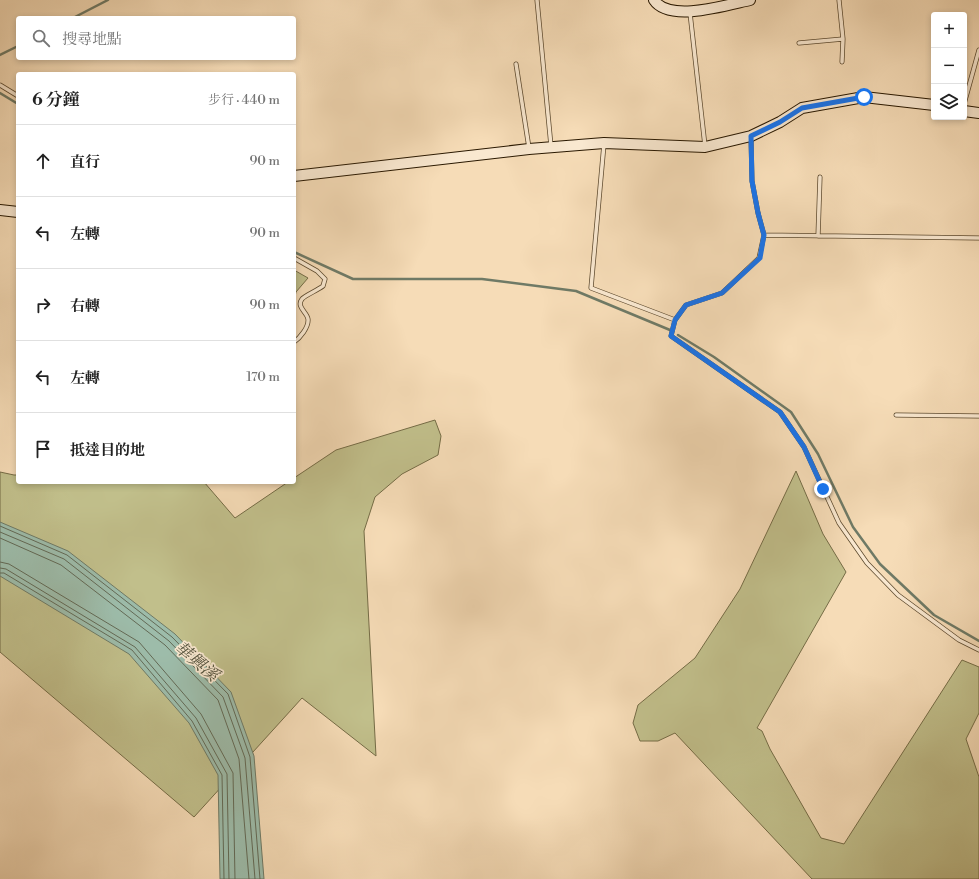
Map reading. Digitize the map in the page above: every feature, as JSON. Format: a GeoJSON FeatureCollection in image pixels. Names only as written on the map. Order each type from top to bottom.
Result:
{"type":"FeatureCollection","features":[{"type":"Feature","properties":{"kind":"street"},"geometry":{"type":"LineString","coordinates":[[654,0],[656,3],[670,11],[690,12],[750,0]]}},
{"type":"Feature","properties":{"kind":"street"},"geometry":{"type":"LineString","coordinates":[[296,176],[529,149],[604,143],[705,147],[751,136],[780,122],[802,108],[864,97],[931,105]]}},
{"type":"Feature","properties":{"kind":"street"},"geometry":{"type":"LineString","coordinates":[[967,112],[979,114]]}},
{"type":"Feature","properties":{"kind":"street"},"geometry":{"type":"LineString","coordinates":[[0,210],[16,212]]}},
{"type":"Feature","properties":{"kind":"lane"},"geometry":{"type":"LineString","coordinates":[[537,0],[551,148]]}},
{"type":"Feature","properties":{"kind":"lane"},"geometry":{"type":"LineString","coordinates":[[839,0],[843,39],[842,62]]}},
{"type":"Feature","properties":{"kind":"lane"},"geometry":{"type":"LineString","coordinates":[[690,12],[705,147]]}},
{"type":"Feature","properties":{"kind":"lane"},"geometry":{"type":"LineString","coordinates":[[799,43],[843,39]]}},
{"type":"Feature","properties":{"kind":"lane"},"geometry":{"type":"LineString","coordinates":[[967,93],[979,50]]}},
{"type":"Feature","properties":{"kind":"lane"},"geometry":{"type":"LineString","coordinates":[[516,64],[529,149]]}},
{"type":"Feature","properties":{"kind":"lane"},"geometry":{"type":"LineString","coordinates":[[0,85],[16,95]]}},
{"type":"Feature","properties":{"kind":"lane"},"geometry":{"type":"LineString","coordinates":[[751,136],[752,181],[764,235],[760,258],[722,293],[686,305],[675,320],[671,336],[780,412],[804,447],[839,523],[867,563],[898,595],[959,640],[979,650]]}},
{"type":"Feature","properties":{"kind":"lane"},"geometry":{"type":"LineString","coordinates":[[604,143],[591,288],[675,320]]}},
{"type":"Feature","properties":{"kind":"lane"},"geometry":{"type":"LineString","coordinates":[[818,236],[820,176]]}},
{"type":"Feature","properties":{"kind":"lane"},"geometry":{"type":"LineString","coordinates":[[764,235],[979,238]]}},
{"type":"Feature","properties":{"kind":"lane"},"geometry":{"type":"LineString","coordinates":[[296,259],[317,271],[325,279],[323,286],[312,294],[303,297],[300,302],[301,309],[308,317],[308,324],[296,340]]}},
{"type":"Feature","properties":{"kind":"lane"},"geometry":{"type":"LineString","coordinates":[[896,415],[979,416]]}},
{"type":"Feature","properties":{"kind":"shaded area"},"geometry":{"type":"Polygon","coordinates":[[[296,271],[308,278],[296,292],[296,271]]]}},
{"type":"Feature","properties":{"kind":"shaded area"},"geometry":{"type":"Polygon","coordinates":[[[435,420],[441,436],[438,455],[402,474],[375,497],[364,531],[376,756],[302,698],[194,817],[0,652],[0,472],[16,475],[16,484],[206,484],[235,518],[285,484],[296,484],[296,477],[336,450],[435,420]]]}},
{"type":"Feature","properties":{"kind":"shaded area"},"geometry":{"type":"Polygon","coordinates":[[[796,471],[823,534],[846,572],[757,728],[762,731],[770,749],[821,838],[844,844],[962,660],[979,667],[979,713],[966,739],[979,777],[979,879],[812,879],[675,733],[658,741],[640,741],[633,723],[638,705],[695,658],[740,589],[796,471]]]}},
{"type":"Feature","properties":{"kind":"water","name":"華興溪"},"geometry":{"type":"Polygon","coordinates":[[[0,522],[68,551],[175,634],[231,692],[254,756],[264,879],[220,879],[218,775],[189,723],[129,654],[0,576],[0,522]]]}},
{"type":"Feature","properties":{"kind":"waterway"},"geometry":{"type":"LineString","coordinates":[[77,16],[108,0]]}},
{"type":"Feature","properties":{"kind":"waterway"},"geometry":{"type":"LineString","coordinates":[[0,55],[16,47]]}},
{"type":"Feature","properties":{"kind":"waterway"},"geometry":{"type":"LineString","coordinates":[[0,93],[16,103]]}},
{"type":"Feature","properties":{"kind":"waterway"},"geometry":{"type":"LineString","coordinates":[[296,253],[353,279],[482,279],[576,291],[670,330]]}},
{"type":"Feature","properties":{"kind":"waterway"},"geometry":{"type":"LineString","coordinates":[[678,335],[714,357],[791,412],[818,454],[853,527],[880,564],[934,615],[979,641]]}},
{"type":"Feature","properties":{"kind":"route"},"geometry":{"type":"LineString","coordinates":[[823,489],[804,447],[780,412],[731,376],[671,336],[675,320],[686,305],[722,293],[760,258],[764,235],[752,181],[751,136],[780,122],[802,108],[864,97]]}}]}
